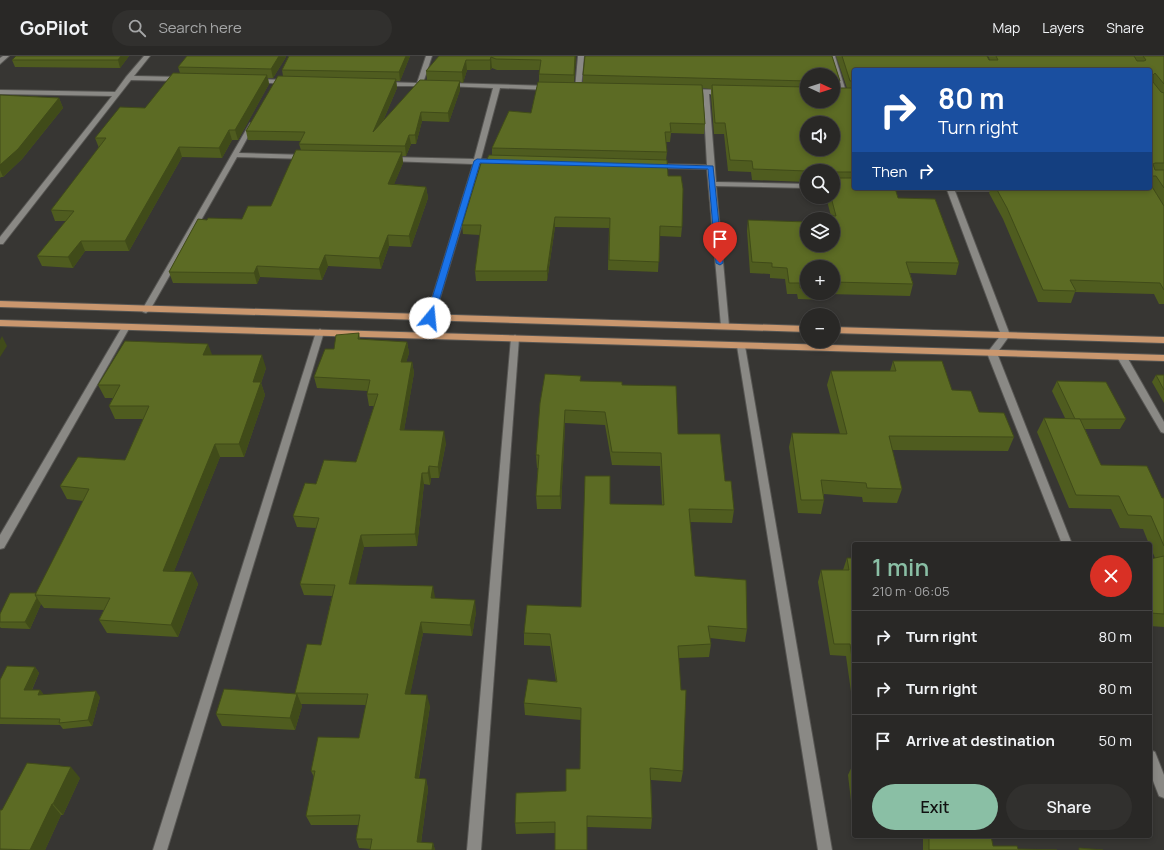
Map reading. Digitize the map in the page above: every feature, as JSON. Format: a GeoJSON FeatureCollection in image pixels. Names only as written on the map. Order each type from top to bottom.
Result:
{"type":"FeatureCollection","features":[{"type":"Feature","properties":{"kind":"main road"},"geometry":{"type":"LineString","coordinates":[[0,304],[146,310],[800,329]]}},
{"type":"Feature","properties":{"kind":"main road"},"geometry":{"type":"LineString","coordinates":[[0,323],[1164,358]]}},
{"type":"Feature","properties":{"kind":"main road"},"geometry":{"type":"LineString","coordinates":[[840,330],[1164,340]]}},
{"type":"Feature","properties":{"kind":"street"},"geometry":{"type":"LineString","coordinates":[[0,62],[6,56]]}},
{"type":"Feature","properties":{"kind":"street"},"geometry":{"type":"LineString","coordinates":[[0,242],[128,78],[147,56]]}},
{"type":"Feature","properties":{"kind":"street"},"geometry":{"type":"LineString","coordinates":[[419,85],[429,56]]}},
{"type":"Feature","properties":{"kind":"street"},"geometry":{"type":"LineString","coordinates":[[581,56],[574,88],[585,89]]}},
{"type":"Feature","properties":{"kind":"street"},"geometry":{"type":"LineString","coordinates":[[832,56],[841,95],[852,95]]}},
{"type":"Feature","properties":{"kind":"street"},"geometry":{"type":"LineString","coordinates":[[128,78],[191,80]]}},
{"type":"Feature","properties":{"kind":"street"},"geometry":{"type":"LineString","coordinates":[[245,81],[292,82]]}},
{"type":"Feature","properties":{"kind":"street"},"geometry":{"type":"LineString","coordinates":[[379,84],[435,85]]}},
{"type":"Feature","properties":{"kind":"street"},"geometry":{"type":"LineString","coordinates":[[442,85],[556,88]]}},
{"type":"Feature","properties":{"kind":"street"},"geometry":{"type":"LineString","coordinates":[[430,318],[477,161],[497,87]]}},
{"type":"Feature","properties":{"kind":"street"},"geometry":{"type":"LineString","coordinates":[[684,91],[730,92]]}},
{"type":"Feature","properties":{"kind":"street"},"geometry":{"type":"LineString","coordinates":[[0,92],[116,94]]}},
{"type":"Feature","properties":{"kind":"street"},"geometry":{"type":"LineString","coordinates":[[706,92],[712,184],[726,326]]}},
{"type":"Feature","properties":{"kind":"street"},"geometry":{"type":"LineString","coordinates":[[146,310],[258,115]]}},
{"type":"Feature","properties":{"kind":"street"},"geometry":{"type":"LineString","coordinates":[[235,155],[313,157]]}},
{"type":"Feature","properties":{"kind":"street"},"geometry":{"type":"LineString","coordinates":[[383,159],[500,162]]}},
{"type":"Feature","properties":{"kind":"street"},"geometry":{"type":"LineString","coordinates":[[648,166],[711,167]]}},
{"type":"Feature","properties":{"kind":"street"},"geometry":{"type":"LineString","coordinates":[[712,184],[800,186]]}},
{"type":"Feature","properties":{"kind":"street"},"geometry":{"type":"LineString","coordinates":[[951,190],[1006,335],[992,353],[1066,542]]}},
{"type":"Feature","properties":{"kind":"street"},"geometry":{"type":"LineString","coordinates":[[0,545],[126,327]]}},
{"type":"Feature","properties":{"kind":"street"},"geometry":{"type":"LineString","coordinates":[[160,850],[320,332]]}},
{"type":"Feature","properties":{"kind":"street"},"geometry":{"type":"LineString","coordinates":[[474,850],[515,338]]}},
{"type":"Feature","properties":{"kind":"street"},"geometry":{"type":"LineString","coordinates":[[741,346],[825,850]]}},
{"type":"Feature","properties":{"kind":"street"},"geometry":{"type":"LineString","coordinates":[[1122,357],[1164,430]]}},
{"type":"Feature","properties":{"kind":"street"},"geometry":{"type":"LineString","coordinates":[[1152,761],[1164,792]]}},
{"type":"Feature","properties":{"kind":"building"},"geometry":{"type":"Polygon","coordinates":[[[16,56],[121,56],[118,60],[12,60],[16,56]]]}},
{"type":"Feature","properties":{"kind":"building"},"geometry":{"type":"Polygon","coordinates":[[[187,56],[279,56],[271,69],[178,67],[187,56]]]}},
{"type":"Feature","properties":{"kind":"building"},"geometry":{"type":"Polygon","coordinates":[[[289,56],[406,56],[399,72],[282,70],[289,56]]]}},
{"type":"Feature","properties":{"kind":"building"},"geometry":{"type":"Polygon","coordinates":[[[439,56],[575,56],[574,75],[539,74],[541,60],[496,59],[491,57],[490,60],[466,60],[462,72],[426,71],[439,56]]]}},
{"type":"Feature","properties":{"kind":"building"},"geometry":{"type":"Polygon","coordinates":[[[585,56],[832,56],[836,68],[800,68],[800,81],[583,75],[585,56]]]}},
{"type":"Feature","properties":{"kind":"building"},"geometry":{"type":"Polygon","coordinates":[[[842,56],[987,56],[989,60],[998,60],[996,56],[1134,56],[1137,61],[1144,61],[1146,60],[1143,56],[1164,56],[1164,84],[1155,73],[1153,75],[1153,82],[1161,92],[1164,93],[1164,163],[1153,164],[1155,170],[1164,170],[1164,188],[1156,176],[1152,176],[1152,68],[852,68],[852,81],[850,81],[842,56]]]}},
{"type":"Feature","properties":{"kind":"building"},"geometry":{"type":"Polygon","coordinates":[[[173,73],[267,75],[235,130],[229,130],[219,148],[179,147],[125,241],[81,241],[68,257],[37,256],[74,211],[51,210],[106,138],[95,138],[120,107],[145,108],[173,73]]]}},
{"type":"Feature","properties":{"kind":"building"},"geometry":{"type":"Polygon","coordinates":[[[278,76],[396,79],[373,132],[420,80],[460,81],[448,113],[421,112],[415,135],[409,135],[405,146],[299,144],[305,132],[246,131],[278,76]]]}},
{"type":"Feature","properties":{"kind":"building"},"geometry":{"type":"Polygon","coordinates":[[[538,82],[702,85],[705,124],[670,123],[671,132],[665,132],[667,152],[492,148],[509,111],[531,113],[538,82]]]}},
{"type":"Feature","properties":{"kind":"building"},"geometry":{"type":"Polygon","coordinates":[[[712,85],[800,87],[800,108],[840,108],[840,88],[852,88],[852,172],[840,172],[840,164],[800,164],[800,171],[753,169],[752,161],[730,160],[725,123],[715,123],[712,85]]]}},
{"type":"Feature","properties":{"kind":"building"},"geometry":{"type":"Polygon","coordinates":[[[0,95],[59,98],[18,149],[0,165],[0,95]]]}},
{"type":"Feature","properties":{"kind":"building"},"geometry":{"type":"Polygon","coordinates":[[[296,150],[402,152],[388,184],[426,187],[409,236],[388,235],[379,258],[325,255],[319,269],[257,266],[254,273],[169,272],[198,219],[242,219],[248,206],[271,206],[296,150]]]}},
{"type":"Feature","properties":{"kind":"building"},"geometry":{"type":"Polygon","coordinates":[[[489,155],[667,160],[668,176],[681,176],[683,189],[682,227],[660,226],[659,262],[609,260],[610,218],[555,217],[547,271],[475,271],[481,225],[462,225],[482,160],[486,161],[489,155]]]}},
{"type":"Feature","properties":{"kind":"building"},"geometry":{"type":"Polygon","coordinates":[[[840,178],[852,178],[852,190],[896,190],[898,198],[935,199],[959,263],[906,262],[913,284],[840,282],[840,260],[800,260],[800,283],[789,283],[787,268],[772,267],[772,263],[752,262],[748,220],[800,222],[800,252],[840,252],[840,212],[835,212],[833,204],[840,204],[840,178]]]}},
{"type":"Feature","properties":{"kind":"building"},"geometry":{"type":"Polygon","coordinates":[[[1152,187],[1164,206],[1164,290],[1160,283],[1070,280],[1076,291],[1043,290],[1007,208],[997,190],[1152,190],[1152,187]]]}},
{"type":"Feature","properties":{"kind":"building"},"geometry":{"type":"Polygon","coordinates":[[[359,333],[358,339],[407,342],[401,362],[412,362],[400,430],[444,431],[438,467],[429,466],[428,473],[422,473],[415,534],[361,535],[349,584],[433,586],[431,598],[475,600],[470,625],[421,622],[405,694],[427,695],[415,778],[426,779],[417,842],[433,843],[432,850],[370,850],[372,839],[356,839],[360,815],[306,816],[315,771],[311,771],[318,737],[359,738],[368,694],[295,693],[307,644],[321,645],[335,585],[300,584],[319,518],[293,516],[305,483],[316,484],[324,460],[356,462],[378,394],[367,394],[370,380],[314,377],[325,349],[334,349],[336,335],[359,333]]]}},
{"type":"Feature","properties":{"kind":"building"},"geometry":{"type":"Polygon","coordinates":[[[125,341],[208,344],[203,355],[262,355],[253,382],[261,382],[239,444],[215,444],[163,571],[192,572],[171,625],[99,620],[110,598],[35,595],[89,489],[60,486],[78,457],[125,460],[149,406],[109,406],[120,385],[98,385],[125,341]]]}},
{"type":"Feature","properties":{"kind":"building"},"geometry":{"type":"Polygon","coordinates":[[[893,361],[942,361],[952,390],[971,391],[979,412],[1004,413],[1014,437],[889,436],[902,489],[867,488],[866,483],[821,480],[824,500],[801,500],[792,433],[847,434],[831,371],[896,371],[893,361]]]}},
{"type":"Feature","properties":{"kind":"building"},"geometry":{"type":"Polygon","coordinates":[[[545,374],[581,376],[580,381],[622,382],[622,385],[676,386],[678,434],[720,434],[725,481],[731,481],[734,510],[689,509],[695,576],[746,580],[747,629],[708,626],[711,644],[678,646],[681,690],[686,690],[683,771],[650,768],[652,818],[587,816],[587,850],[555,850],[555,822],[515,823],[516,793],[566,791],[566,769],[580,769],[581,708],[524,703],[528,679],[557,682],[550,634],[524,633],[527,605],[581,607],[585,476],[610,476],[610,504],[664,505],[661,453],[612,452],[605,412],[565,410],[560,496],[536,496],[539,455],[536,455],[540,403],[545,374]]]}},
{"type":"Feature","properties":{"kind":"building"},"geometry":{"type":"Polygon","coordinates":[[[1156,375],[1164,375],[1164,390],[1156,375]]]}},
{"type":"Feature","properties":{"kind":"building"},"geometry":{"type":"Polygon","coordinates":[[[1057,381],[1106,382],[1126,419],[1075,419],[1057,381]]]}},
{"type":"Feature","properties":{"kind":"building"},"geometry":{"type":"Polygon","coordinates":[[[1044,418],[1080,419],[1101,465],[1147,466],[1162,498],[1164,498],[1164,546],[1151,516],[1128,515],[1119,496],[1076,495],[1044,418]]]}},
{"type":"Feature","properties":{"kind":"building"},"geometry":{"type":"Polygon","coordinates":[[[1164,556],[1164,614],[1152,613],[1152,559],[1164,556]]]}},
{"type":"Feature","properties":{"kind":"building"},"geometry":{"type":"Polygon","coordinates":[[[847,558],[852,558],[852,658],[850,644],[834,644],[821,570],[849,570],[847,558]]]}},
{"type":"Feature","properties":{"kind":"building"},"geometry":{"type":"Polygon","coordinates":[[[10,593],[36,593],[35,595],[37,598],[25,622],[0,622],[0,614],[10,593]]]}},
{"type":"Feature","properties":{"kind":"building"},"geometry":{"type":"Polygon","coordinates":[[[7,666],[35,667],[24,690],[40,690],[38,695],[96,691],[88,720],[59,723],[60,719],[0,718],[0,680],[7,666]]]}},
{"type":"Feature","properties":{"kind":"building"},"geometry":{"type":"Polygon","coordinates":[[[224,689],[297,694],[290,718],[216,714],[224,689]]]}},
{"type":"Feature","properties":{"kind":"building"},"geometry":{"type":"Polygon","coordinates":[[[27,763],[71,767],[30,850],[0,849],[0,810],[2,810],[27,763]]]}},
{"type":"Feature","properties":{"kind":"building"},"geometry":{"type":"Polygon","coordinates":[[[929,838],[991,838],[993,846],[1017,846],[1018,849],[1057,850],[929,850],[929,838]]]}},
{"type":"Feature","properties":{"kind":"building"},"geometry":{"type":"Polygon","coordinates":[[[1079,848],[1103,850],[1079,850],[1079,848]]]}},
{"type":"Feature","properties":{"kind":"route"},"geometry":{"type":"LineString","coordinates":[[430,318],[477,161],[711,167],[720,263]]}}]}
